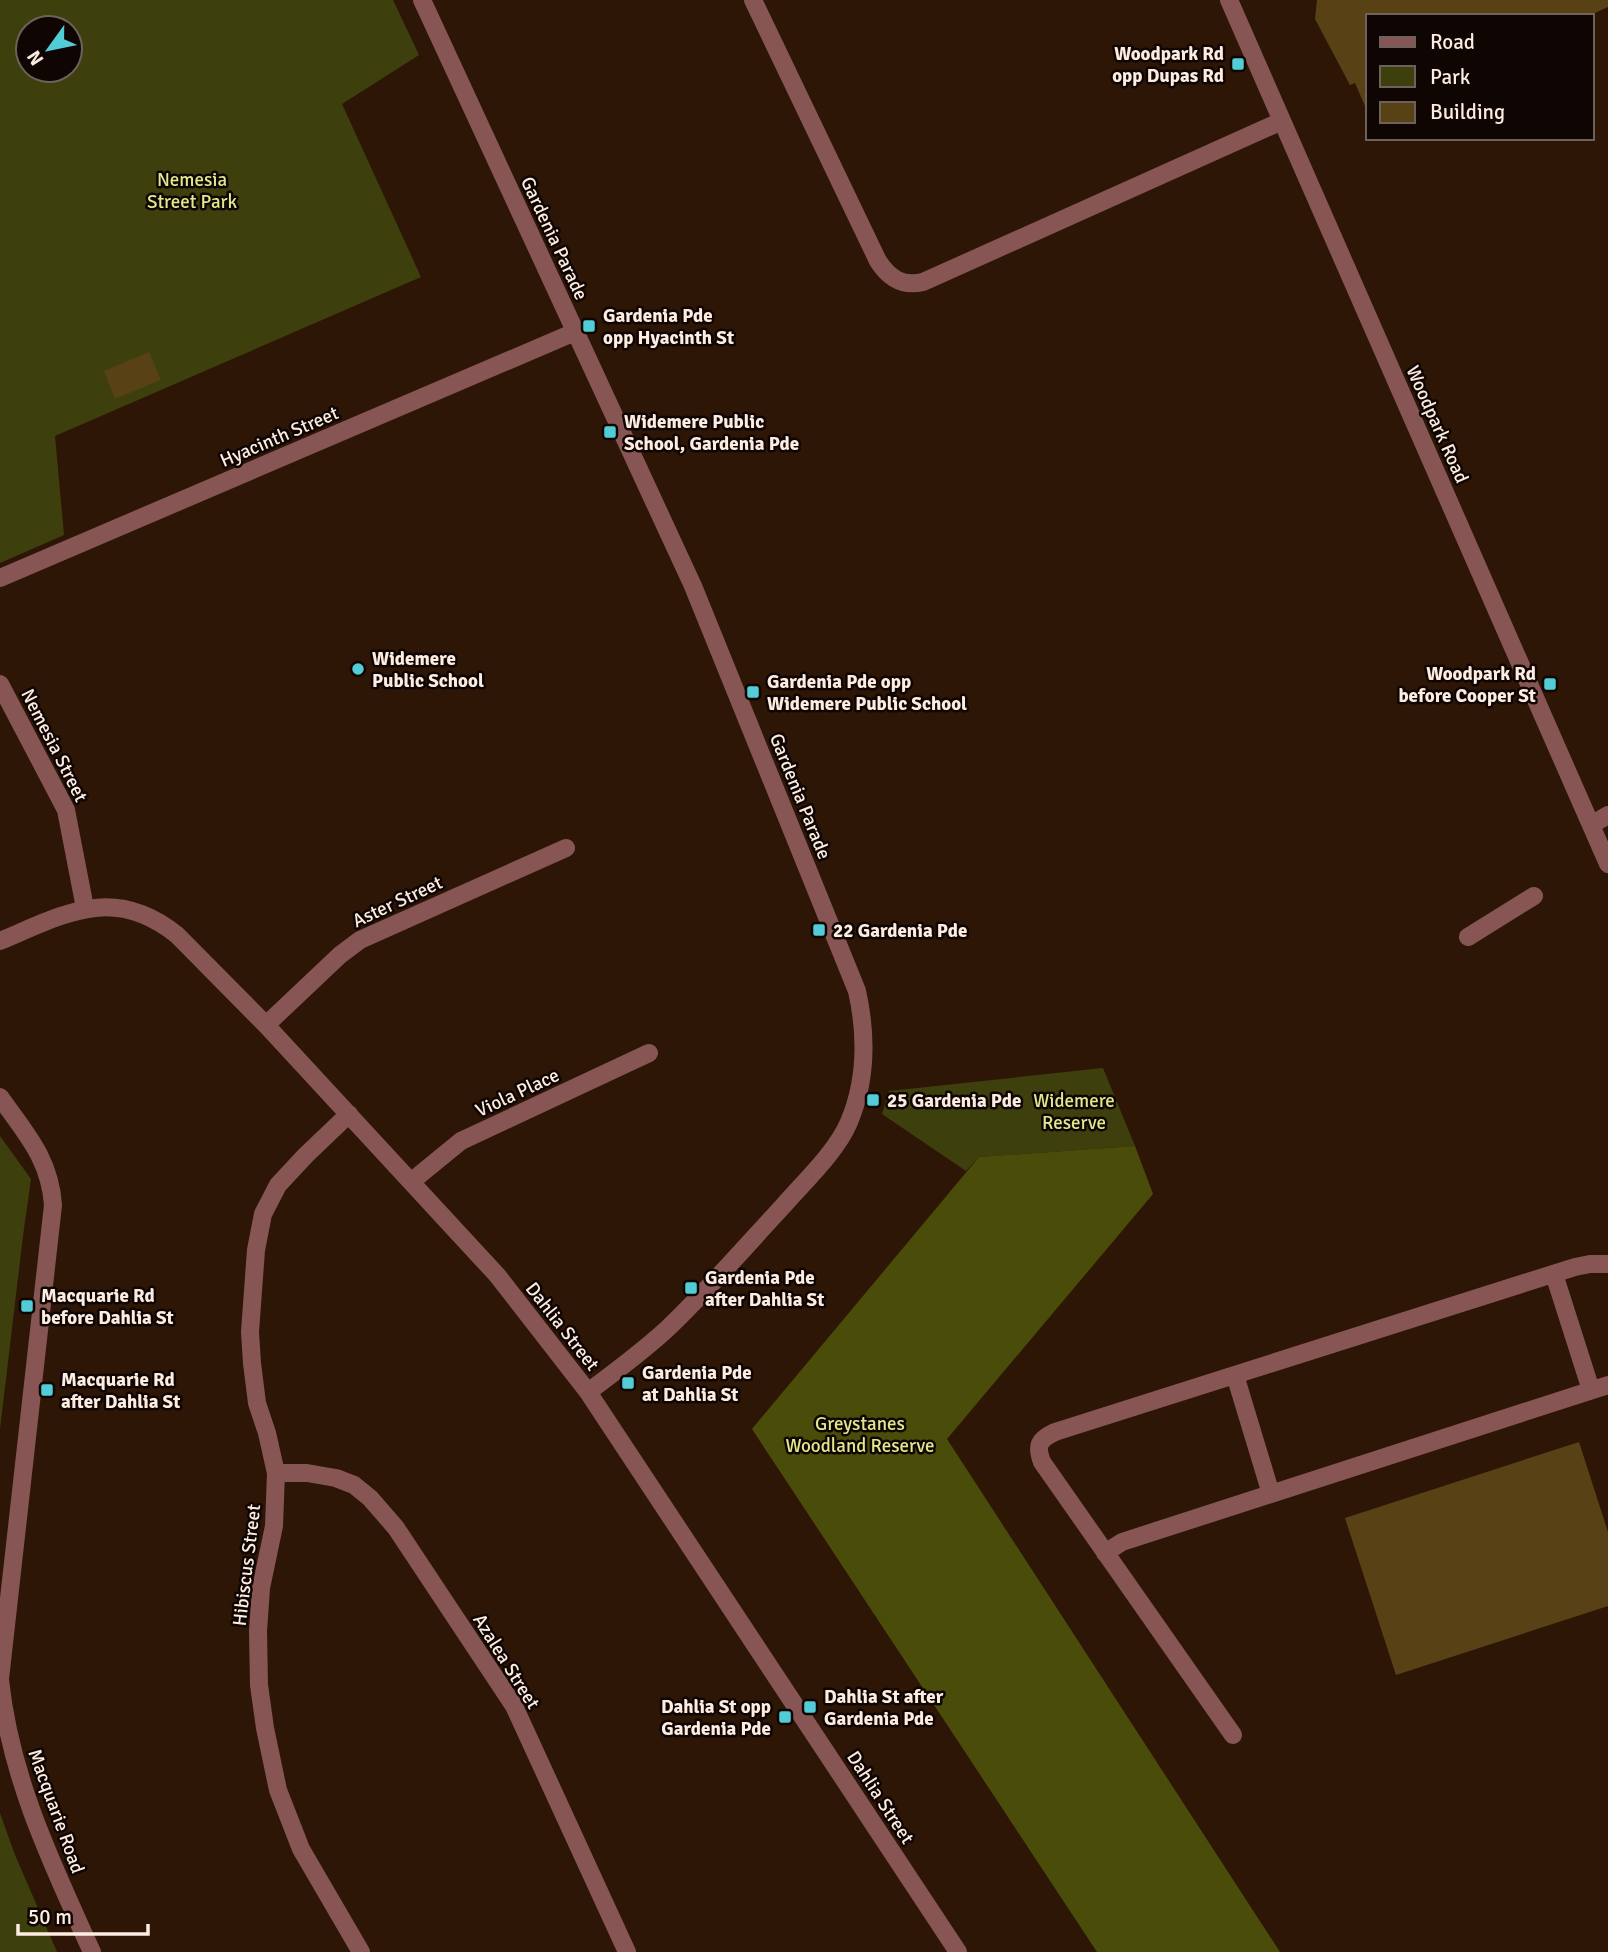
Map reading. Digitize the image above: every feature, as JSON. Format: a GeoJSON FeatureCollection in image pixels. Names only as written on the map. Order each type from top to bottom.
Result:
{"type":"FeatureCollection","features":[{"type":"Feature","properties":{"kind":"street","name":"Gardenia Parade"},"geometry":{"type":"LineString","coordinates":[[422,0],[693,586],[857,991],[864,1020],[865,1052],[861,1087],[849,1124],[825,1159],[718,1277],[666,1329],[631,1360],[588,1392]]}},
{"type":"Feature","properties":{"kind":"street"},"geometry":{"type":"LineString","coordinates":[[753,0],[878,261],[884,271],[902,283],[914,285],[923,282],[1282,121]]}},
{"type":"Feature","properties":{"kind":"street","name":"Woodpark Road"},"geometry":{"type":"LineString","coordinates":[[1229,0],[1608,864]]}},
{"type":"Feature","properties":{"kind":"street","name":"Hyacinth Street"},"geometry":{"type":"LineString","coordinates":[[0,578],[575,332]]}},
{"type":"Feature","properties":{"kind":"street","name":"Nemesia Street"},"geometry":{"type":"LineString","coordinates":[[0,684],[66,810],[85,908]]}},
{"type":"Feature","properties":{"kind":"street"},"geometry":{"type":"LineString","coordinates":[[1591,825],[1608,815]]}},
{"type":"Feature","properties":{"kind":"street","name":"Aster Street"},"geometry":{"type":"LineString","coordinates":[[266,1025],[340,955],[360,940],[566,848]]}},
{"type":"Feature","properties":{"kind":"street"},"geometry":{"type":"LineString","coordinates":[[1468,937],[1534,896]]}},
{"type":"Feature","properties":{"kind":"street","name":"Dahlia Street"},"geometry":{"type":"LineString","coordinates":[[0,941],[85,908],[100,906],[144,915],[161,923],[187,944],[266,1025],[497,1275],[588,1392],[958,1952]]}},
{"type":"Feature","properties":{"kind":"street","name":"Viola Place"},"geometry":{"type":"LineString","coordinates":[[412,1181],[461,1142],[649,1053]]}},
{"type":"Feature","properties":{"kind":"street","name":"Macquarie Road"},"geometry":{"type":"LineString","coordinates":[[0,1097],[43,1160],[50,1178],[54,1205],[0,1680],[11,1747],[39,1833],[92,1952]]}},
{"type":"Feature","properties":{"kind":"street","name":"Hibiscus Street"},"geometry":{"type":"LineString","coordinates":[[349,1114],[278,1185],[263,1214],[256,1250],[250,1332],[257,1403],[276,1473],[274,1526],[261,1588],[258,1631],[258,1685],[265,1728],[278,1790],[301,1849],[361,1952]]}},
{"type":"Feature","properties":{"kind":"street"},"geometry":{"type":"LineString","coordinates":[[1233,1735],[1042,1462],[1038,1452],[1042,1440],[1055,1433],[1555,1274],[1590,1264],[1608,1264]]}},
{"type":"Feature","properties":{"kind":"street"},"geometry":{"type":"LineString","coordinates":[[1105,1553],[1122,1542],[1600,1387],[1555,1274]]}},
{"type":"Feature","properties":{"kind":"street"},"geometry":{"type":"LineString","coordinates":[[1235,1375],[1271,1494]]}},
{"type":"Feature","properties":{"kind":"street","name":"Azalea Street"},"geometry":{"type":"LineString","coordinates":[[276,1473],[307,1473],[336,1478],[354,1485],[370,1498],[396,1528],[514,1706],[627,1952]]}},
{"type":"Feature","properties":{"kind":"green space","name":"Nemesia Street Park"},"geometry":{"type":"Polygon","coordinates":[[[0,0],[393,0],[419,55],[342,104],[421,277],[55,436],[64,535],[0,563],[0,0]]]}},
{"type":"Feature","properties":{"kind":"green space","name":"Widemere Reserve"},"geometry":{"type":"Polygon","coordinates":[[[1103,1068],[1135,1146],[979,1157],[966,1171],[882,1114],[889,1091],[1103,1068]]]}},
{"type":"Feature","properties":{"kind":"green space"},"geometry":{"type":"Polygon","coordinates":[[[0,1136],[31,1179],[0,1429],[0,1136]]]}},
{"type":"Feature","properties":{"kind":"green space","name":"Greystanes Woodland Reserve"},"geometry":{"type":"Polygon","coordinates":[[[1135,1146],[1153,1194],[947,1439],[1280,1952],[1097,1952],[752,1429],[979,1157],[1135,1146]]]}},
{"type":"Feature","properties":{"kind":"green space"},"geometry":{"type":"Polygon","coordinates":[[[0,1813],[15,1855],[57,1952],[0,1952],[0,1813]]]}},
{"type":"Feature","properties":{"kind":"building"},"geometry":{"type":"Polygon","coordinates":[[[1317,0],[1608,0],[1608,7],[1592,14],[1366,14],[1366,108],[1355,83],[1350,85],[1315,19],[1317,0]]]}},
{"type":"Feature","properties":{"kind":"building"},"geometry":{"type":"Polygon","coordinates":[[[149,352],[161,380],[115,399],[104,371],[149,352]]]}},
{"type":"Feature","properties":{"kind":"building"},"geometry":{"type":"Polygon","coordinates":[[[1579,1442],[1608,1532],[1608,1606],[1396,1675],[1345,1518],[1579,1442]]]}},
{"type":"Feature","properties":{"kind":"place","name":"Woodpark Rd opp Dupas Rd"},"geometry":{"type":"Point","coordinates":[1238,64]}},
{"type":"Feature","properties":{"kind":"place","name":"Gardenia Pde opp Hyacinth St"},"geometry":{"type":"Point","coordinates":[589,326]}},
{"type":"Feature","properties":{"kind":"place","name":"Widemere Public School, Gardenia Pde"},"geometry":{"type":"Point","coordinates":[610,432]}},
{"type":"Feature","properties":{"kind":"place","name":"Widemere Public School"},"geometry":{"type":"Point","coordinates":[358,669]}},
{"type":"Feature","properties":{"kind":"place","name":"Woodpark Rd before Cooper St"},"geometry":{"type":"Point","coordinates":[1550,684]}},
{"type":"Feature","properties":{"kind":"place","name":"Gardenia Pde opp Widemere Public School"},"geometry":{"type":"Point","coordinates":[753,692]}},
{"type":"Feature","properties":{"kind":"place","name":"22 Gardenia Pde"},"geometry":{"type":"Point","coordinates":[819,930]}},
{"type":"Feature","properties":{"kind":"place","name":"25 Gardenia Pde"},"geometry":{"type":"Point","coordinates":[873,1100]}},
{"type":"Feature","properties":{"kind":"place","name":"Gardenia Pde after Dahlia St"},"geometry":{"type":"Point","coordinates":[691,1288]}},
{"type":"Feature","properties":{"kind":"place","name":"Macquarie Rd before Dahlia St"},"geometry":{"type":"Point","coordinates":[27,1306]}},
{"type":"Feature","properties":{"kind":"place","name":"Gardenia Pde at Dahlia St"},"geometry":{"type":"Point","coordinates":[628,1383]}},
{"type":"Feature","properties":{"kind":"place","name":"Macquarie Rd after Dahlia St"},"geometry":{"type":"Point","coordinates":[47,1390]}},
{"type":"Feature","properties":{"kind":"place","name":"Dahlia St after Gardenia Pde"},"geometry":{"type":"Point","coordinates":[810,1707]}},
{"type":"Feature","properties":{"kind":"place","name":"Dahlia St opp Gardenia Pde"},"geometry":{"type":"Point","coordinates":[785,1717]}}]}
